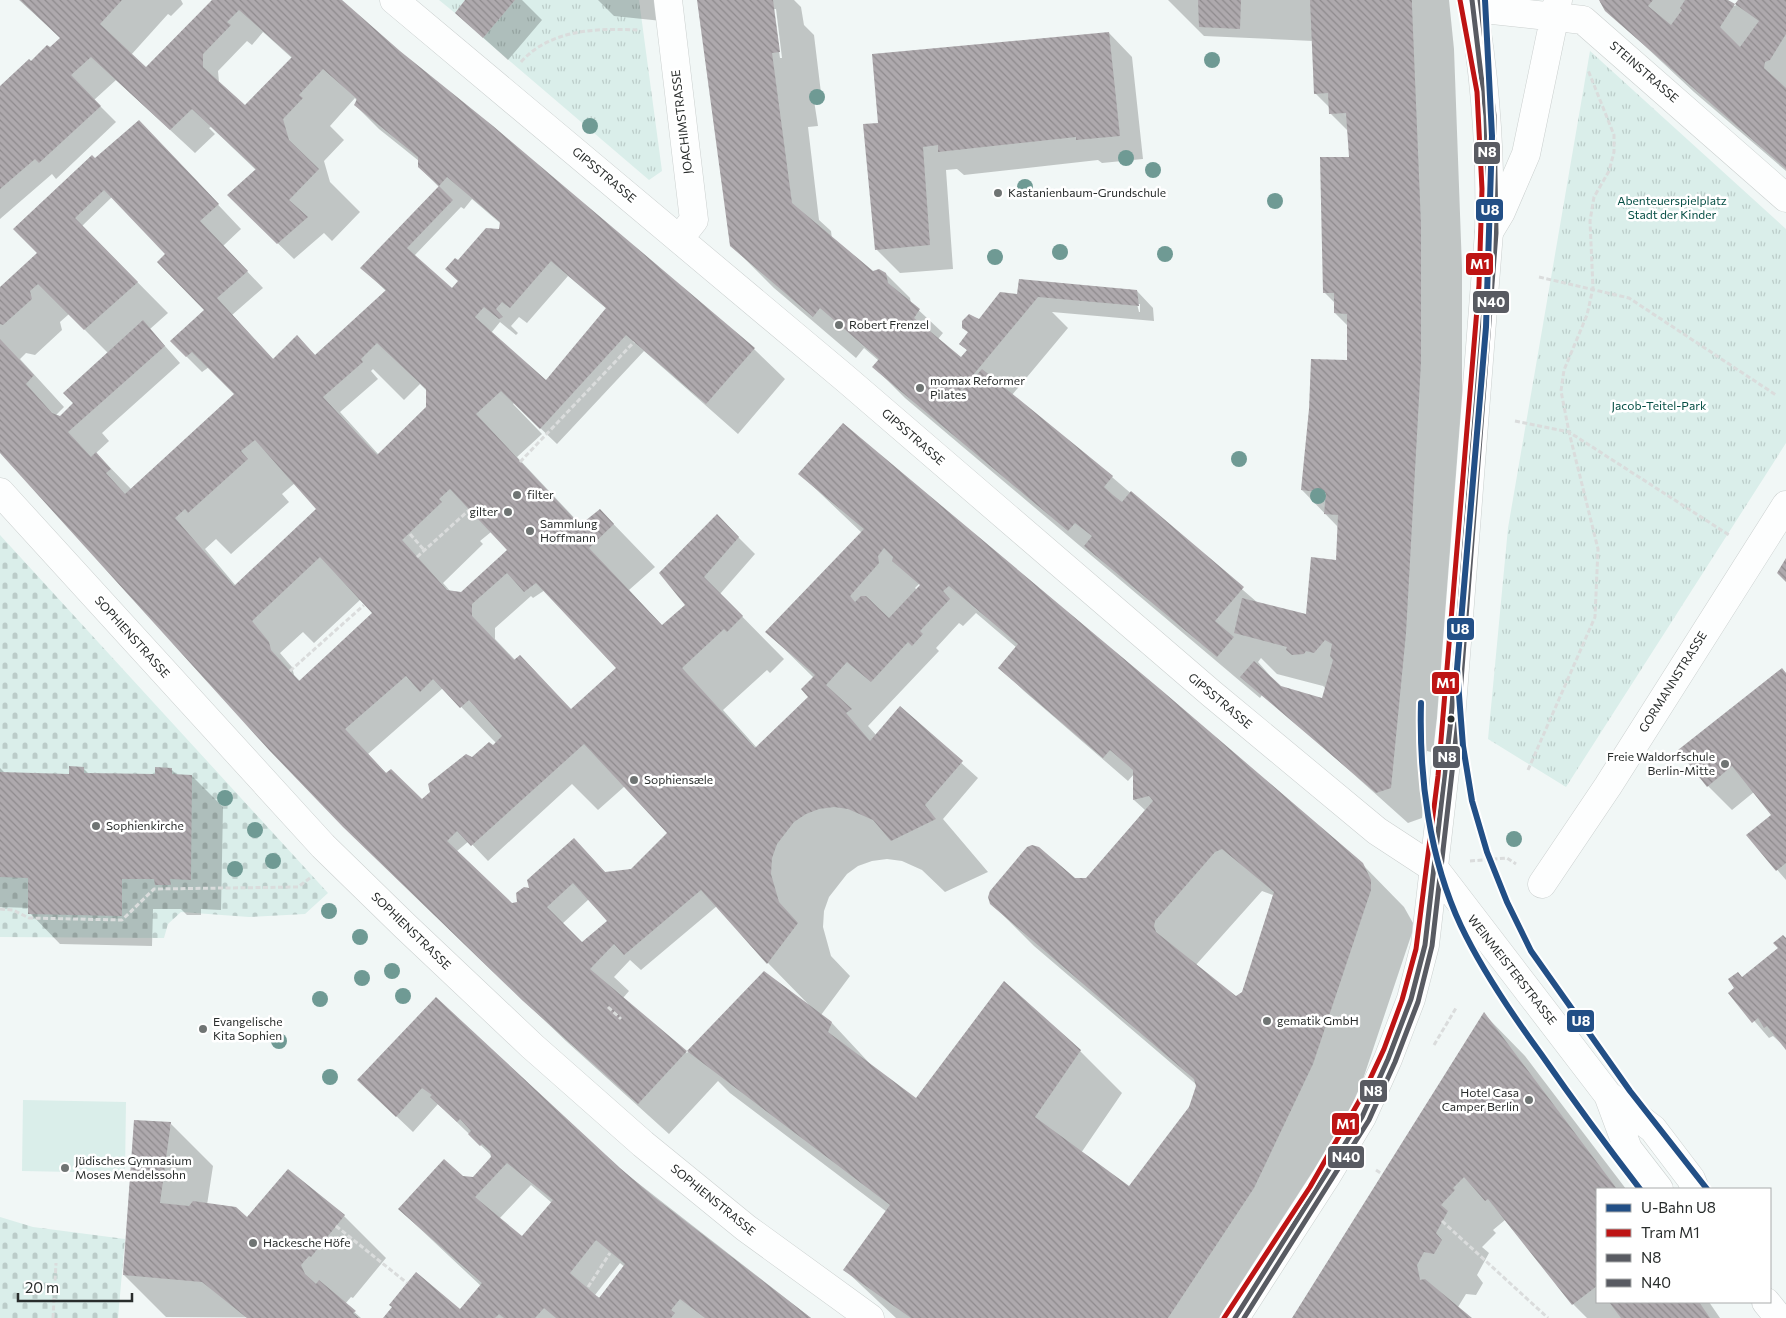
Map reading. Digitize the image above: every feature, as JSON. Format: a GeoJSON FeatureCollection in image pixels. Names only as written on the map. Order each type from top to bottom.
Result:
{"type":"FeatureCollection","features":[{"type":"Feature","properties":{"kind":"street","name":"GIPSSTRASSE"},"geometry":{"type":"LineString","coordinates":[[394,0],[679,239],[1212,694],[1377,831],[1435,869]]}},
{"type":"Feature","properties":{"kind":"street","name":"JOACHIMSTRASSE"},"geometry":{"type":"LineString","coordinates":[[668,0],[694,220],[679,239]]}},
{"type":"Feature","properties":{"kind":"street","name":"STEINSTRASSE"},"geometry":{"type":"LineString","coordinates":[[1473,4],[1556,8],[1583,20],[1786,198]]}},
{"type":"Feature","properties":{"kind":"street"},"geometry":{"type":"LineString","coordinates":[[1234,1318],[1322,1183],[1362,1117],[1388,1059],[1410,999],[1425,945],[1435,869],[1451,710],[1490,193],[1485,100],[1473,4]]}},
{"type":"Feature","properties":{"kind":"street"},"geometry":{"type":"LineString","coordinates":[[1488,232],[1501,212],[1526,154],[1556,8]]}},
{"type":"Feature","properties":{"kind":"street","name":"SOPHIENSTRASSE"},"geometry":{"type":"LineString","coordinates":[[0,492],[323,846],[405,926],[532,1046],[643,1144],[746,1228],[870,1318]]}},
{"type":"Feature","properties":{"kind":"street","name":"GORMANNSTRASSE"},"geometry":{"type":"LineString","coordinates":[[1542,884],[1613,778],[1786,505]]}},
{"type":"Feature","properties":{"kind":"street","name":"WEINMEISTERSTRASSE"},"geometry":{"type":"LineString","coordinates":[[1435,869],[1608,1095],[1653,1129],[1691,1179],[1694,1188]]}},
{"type":"Feature","properties":{"kind":"street","name":"WEINMEISTERSTRASSE"},"geometry":{"type":"LineString","coordinates":[[1608,1095],[1628,1149],[1658,1188]]}},
{"type":"Feature","properties":{"kind":"street"},"geometry":{"type":"LineString","coordinates":[[1767,1303],[1779,1318]]}},
{"type":"Feature","properties":{"kind":"path"},"geometry":{"type":"LineString","coordinates":[[518,66],[527,55],[545,44],[567,35],[606,29],[642,30]]}},
{"type":"Feature","properties":{"kind":"path"},"geometry":{"type":"LineString","coordinates":[[1528,770],[1595,617],[1598,549],[1569,432],[1561,391],[1564,370],[1587,315],[1593,288],[1590,221],[1594,196],[1609,171],[1614,152],[1614,135],[1585,64]]}},
{"type":"Feature","properties":{"kind":"path"},"geometry":{"type":"LineString","coordinates":[[1539,277],[1593,288],[1628,298],[1776,395]]}},
{"type":"Feature","properties":{"kind":"path"},"geometry":{"type":"LineString","coordinates":[[520,462],[634,342]]}},
{"type":"Feature","properties":{"kind":"path"},"geometry":{"type":"LineString","coordinates":[[1514,421],[1569,432],[1732,536]]}},
{"type":"Feature","properties":{"kind":"path"},"geometry":{"type":"LineString","coordinates":[[417,557],[469,510]]}},
{"type":"Feature","properties":{"kind":"path"},"geometry":{"type":"LineString","coordinates":[[410,534],[425,550]]}},
{"type":"Feature","properties":{"kind":"path"},"geometry":{"type":"LineString","coordinates":[[290,671],[364,606]]}},
{"type":"Feature","properties":{"kind":"path"},"geometry":{"type":"LineString","coordinates":[[1435,869],[1478,858],[1508,858],[1542,884]]}},
{"type":"Feature","properties":{"kind":"path"},"geometry":{"type":"LineString","coordinates":[[0,909],[12,910],[28,918],[122,920],[154,889],[298,887],[312,877]]}},
{"type":"Feature","properties":{"kind":"path"},"geometry":{"type":"LineString","coordinates":[[608,1007],[620,1019]]}},
{"type":"Feature","properties":{"kind":"path"},"geometry":{"type":"LineString","coordinates":[[1434,1045],[1456,1008]]}},
{"type":"Feature","properties":{"kind":"path"},"geometry":{"type":"LineString","coordinates":[[1376,1170],[1382,1174]]}},
{"type":"Feature","properties":{"kind":"path"},"geometry":{"type":"LineString","coordinates":[[1442,1221],[1548,1318]]}},
{"type":"Feature","properties":{"kind":"path"},"geometry":{"type":"LineString","coordinates":[[336,1226],[407,1283]]}},
{"type":"Feature","properties":{"kind":"path"},"geometry":{"type":"LineString","coordinates":[[588,1287],[610,1253]]}},
{"type":"Feature","properties":{"kind":"path"},"geometry":{"type":"LineString","coordinates":[[54,1318],[56,1263]]}},
{"type":"Feature","properties":{"kind":"green space"},"geometry":{"type":"Polygon","coordinates":[[[439,0],[465,0],[455,13],[439,0]]]}},
{"type":"Feature","properties":{"kind":"green space"},"geometry":{"type":"Polygon","coordinates":[[[515,0],[639,0],[662,171],[649,180],[483,38],[515,0]]]}},
{"type":"Feature","properties":{"kind":"green space","name":"Jacob-Teitel-Park"},"geometry":{"type":"Polygon","coordinates":[[[1590,51],[1786,229],[1786,443],[1566,787],[1488,739],[1508,528],[1590,51]]]}},
{"type":"Feature","properties":{"kind":"green space"},"geometry":{"type":"Polygon","coordinates":[[[0,535],[328,893],[305,914],[249,917],[181,912],[168,924],[164,938],[0,937],[0,535]]]}},
{"type":"Feature","properties":{"kind":"green space"},"geometry":{"type":"Polygon","coordinates":[[[23,1100],[126,1102],[125,1173],[22,1171],[23,1100]]]}},
{"type":"Feature","properties":{"kind":"green space"},"geometry":{"type":"Polygon","coordinates":[[[0,1217],[33,1227],[125,1239],[118,1318],[0,1318],[0,1217]]]}},
{"type":"Feature","properties":{"kind":"building"},"geometry":{"type":"Polygon","coordinates":[[[20,0],[122,0],[100,24],[146,67],[212,0],[342,0],[400,51],[493,126],[755,348],[706,404],[626,335],[540,429],[501,391],[476,414],[580,525],[600,509],[614,524],[589,548],[662,625],[685,605],[659,573],[717,514],[739,537],[704,577],[743,616],[727,632],[724,629],[682,668],[755,748],[808,697],[801,689],[815,675],[765,632],[864,529],[798,474],[843,423],[1160,689],[1363,863],[1371,880],[1371,890],[1313,1064],[1254,1188],[1168,1318],[911,1318],[843,1270],[890,1205],[687,1051],[638,1104],[523,1001],[343,827],[269,750],[0,453],[0,339],[34,375],[26,384],[52,413],[60,416],[73,403],[63,393],[143,320],[165,346],[68,432],[91,457],[96,452],[111,469],[106,473],[125,494],[234,394],[192,352],[186,357],[170,341],[204,310],[157,262],[165,254],[104,190],[75,218],[138,282],[84,330],[38,284],[30,291],[32,299],[3,325],[0,324],[0,287],[37,253],[13,229],[92,155],[95,158],[139,120],[219,204],[200,221],[248,271],[217,298],[273,359],[297,335],[315,355],[386,290],[360,268],[439,186],[418,167],[418,157],[354,105],[357,99],[323,69],[299,95],[303,98],[283,119],[289,140],[319,169],[289,200],[308,217],[277,244],[227,195],[256,169],[192,109],[170,130],[91,57],[71,75],[101,106],[39,163],[35,159],[0,189],[0,86],[29,59],[31,61],[47,45],[50,47],[60,38],[20,0]],[[239,10],[227,22],[231,25],[203,54],[203,67],[245,105],[292,57],[239,10]],[[447,177],[439,186],[453,200],[407,248],[452,288],[458,281],[445,269],[455,258],[458,260],[486,228],[499,229],[500,222],[447,177]],[[551,261],[510,308],[502,302],[496,309],[503,317],[499,319],[484,307],[475,317],[546,380],[606,308],[551,261]],[[377,343],[361,359],[363,362],[323,397],[377,455],[426,407],[426,389],[377,343]],[[255,440],[241,451],[248,459],[188,513],[185,509],[175,518],[234,586],[316,509],[255,440]],[[450,489],[439,499],[442,502],[402,540],[447,590],[461,592],[507,550],[450,489]],[[884,548],[878,556],[879,563],[850,596],[855,602],[861,596],[866,596],[889,618],[920,585],[892,561],[893,557],[884,548]],[[320,557],[252,621],[269,642],[271,650],[299,681],[372,613],[320,557]],[[507,573],[472,604],[472,616],[514,660],[520,655],[571,709],[616,668],[536,583],[524,592],[507,573]],[[949,586],[943,591],[950,599],[920,631],[923,634],[912,646],[908,642],[871,682],[847,662],[826,685],[852,709],[846,713],[870,741],[900,706],[963,761],[925,805],[936,819],[891,841],[873,820],[848,809],[834,807],[819,809],[806,814],[794,822],[777,844],[772,858],[771,874],[779,902],[798,923],[767,964],[701,890],[624,955],[614,944],[590,969],[687,1051],[764,971],[832,1022],[828,1032],[916,1098],[1004,981],[1081,1050],[1035,1117],[1129,1186],[1189,1107],[1196,1086],[1194,1079],[990,904],[988,897],[990,891],[1027,847],[1032,845],[1039,847],[1075,878],[1086,878],[1153,801],[1149,796],[1133,800],[1133,770],[1110,750],[1103,758],[998,668],[1018,644],[949,586]],[[406,676],[345,729],[386,773],[391,769],[422,799],[430,792],[428,784],[466,754],[472,757],[489,742],[493,745],[502,736],[469,700],[460,708],[433,679],[420,692],[406,676]],[[584,744],[471,846],[457,831],[447,841],[512,903],[517,902],[516,893],[524,887],[529,888],[527,880],[574,838],[605,872],[631,869],[667,833],[584,744]],[[1222,849],[1215,852],[1155,921],[1156,932],[1236,996],[1242,992],[1274,892],[1222,849]],[[573,883],[547,907],[582,942],[607,921],[573,883]]]}},
{"type":"Feature","properties":{"kind":"building"},"geometry":{"type":"Polygon","coordinates":[[[465,0],[515,0],[483,38],[455,13],[465,0]]]}},
{"type":"Feature","properties":{"kind":"building"},"geometry":{"type":"Polygon","coordinates":[[[697,0],[773,0],[780,52],[772,53],[792,203],[873,271],[879,269],[886,273],[888,283],[920,309],[914,318],[961,357],[967,350],[959,344],[968,332],[962,328],[962,321],[969,314],[979,319],[1000,292],[1017,294],[1019,279],[1137,290],[1139,306],[1038,297],[944,410],[982,369],[1113,476],[1104,487],[1113,495],[1122,502],[1131,491],[1244,587],[1215,621],[1234,637],[1217,657],[1084,546],[1092,536],[1075,523],[1068,531],[872,367],[879,359],[820,308],[813,317],[730,246],[697,0]]]}},
{"type":"Feature","properties":{"kind":"building"},"geometry":{"type":"Polygon","coordinates":[[[1198,0],[1241,0],[1240,29],[1199,27],[1198,0]]]}},
{"type":"Feature","properties":{"kind":"building"},"geometry":{"type":"Polygon","coordinates":[[[1310,0],[1412,0],[1421,225],[1421,362],[1406,633],[1391,788],[1376,793],[1240,677],[1254,661],[1281,686],[1322,698],[1333,660],[1330,656],[1332,644],[1325,640],[1314,653],[1306,651],[1304,654],[1292,655],[1286,650],[1287,647],[1234,633],[1242,598],[1306,614],[1311,557],[1336,560],[1338,515],[1324,514],[1326,493],[1301,490],[1309,409],[1311,359],[1347,360],[1347,314],[1334,313],[1334,293],[1323,293],[1320,157],[1349,157],[1346,113],[1329,114],[1328,93],[1314,94],[1310,0]]]}},
{"type":"Feature","properties":{"kind":"building"},"geometry":{"type":"Polygon","coordinates":[[[1599,0],[1653,0],[1648,6],[1671,25],[1682,10],[1680,8],[1685,0],[1728,0],[1735,4],[1738,0],[1786,0],[1786,34],[1770,60],[1765,62],[1764,68],[1786,88],[1786,169],[1605,11],[1599,0]],[[1735,4],[1720,27],[1740,47],[1759,21],[1735,4]]]}},
{"type":"Feature","properties":{"kind":"building"},"geometry":{"type":"Polygon","coordinates":[[[1109,32],[1120,136],[1076,140],[1076,137],[938,152],[938,145],[923,147],[930,245],[875,250],[863,124],[878,123],[872,54],[1109,32]]]}},
{"type":"Feature","properties":{"kind":"building"},"geometry":{"type":"Polygon","coordinates":[[[1786,558],[1786,582],[1777,573],[1786,558]]]}},
{"type":"Feature","properties":{"kind":"building"},"geometry":{"type":"Polygon","coordinates":[[[1782,668],[1786,673],[1786,863],[1776,871],[1746,835],[1771,815],[1732,766],[1707,787],[1678,750],[1782,668]]]}},
{"type":"Feature","properties":{"kind":"building","name":"Sophienkirche"},"geometry":{"type":"Polygon","coordinates":[[[69,766],[84,767],[84,773],[155,774],[155,767],[172,768],[172,774],[192,775],[191,880],[170,879],[171,885],[155,885],[154,879],[122,879],[122,916],[28,914],[28,878],[0,877],[0,772],[69,774],[69,766]]]}},
{"type":"Feature","properties":{"kind":"building"},"geometry":{"type":"Polygon","coordinates":[[[1783,935],[1786,938],[1786,1050],[1767,1026],[1764,1028],[1758,1018],[1752,1023],[1728,993],[1734,988],[1728,979],[1738,972],[1742,977],[1778,948],[1773,943],[1783,935]]]}},
{"type":"Feature","properties":{"kind":"building"},"geometry":{"type":"Polygon","coordinates":[[[436,997],[620,1168],[654,1197],[811,1318],[705,1318],[680,1299],[671,1310],[675,1313],[671,1318],[556,1318],[544,1308],[535,1318],[504,1318],[499,1314],[495,1318],[383,1318],[392,1307],[389,1305],[416,1272],[460,1309],[482,1283],[398,1209],[444,1159],[463,1176],[473,1177],[491,1157],[490,1151],[482,1144],[480,1146],[468,1134],[471,1131],[460,1119],[457,1122],[430,1097],[432,1095],[422,1088],[396,1117],[357,1080],[436,997]],[[507,1163],[475,1197],[522,1236],[553,1200],[507,1163]],[[596,1240],[570,1273],[599,1298],[625,1264],[596,1240]]]}},
{"type":"Feature","properties":{"kind":"building"},"geometry":{"type":"Polygon","coordinates":[[[1484,1012],[1616,1188],[1596,1188],[1596,1287],[1572,1305],[1488,1199],[1485,1201],[1464,1177],[1453,1188],[1455,1190],[1441,1205],[1448,1211],[1436,1233],[1442,1240],[1434,1254],[1424,1252],[1417,1265],[1420,1280],[1425,1279],[1472,1318],[1292,1318],[1484,1012]]]}},
{"type":"Feature","properties":{"kind":"building"},"geometry":{"type":"Polygon","coordinates":[[[134,1120],[171,1122],[160,1203],[189,1206],[193,1201],[236,1207],[247,1217],[288,1169],[345,1215],[311,1257],[309,1256],[301,1265],[305,1274],[316,1284],[319,1280],[356,1311],[353,1313],[359,1318],[247,1318],[202,1282],[123,1275],[134,1120]]]}},
{"type":"Feature","properties":{"kind":"building"},"geometry":{"type":"Polygon","coordinates":[[[1610,1303],[1700,1303],[1710,1318],[1621,1318],[1610,1303]]]}},
{"type":"Feature","properties":{"kind":"metro line","name":"U8"},"geometry":{"type":"LineString","coordinates":[[1485,0],[1492,136],[1486,327],[1457,669],[1463,746],[1472,801],[1487,852],[1507,902],[1531,951],[1630,1091],[1706,1188]]}},
{"type":"Feature","properties":{"kind":"metro line","name":"U8"},"geometry":{"type":"LineString","coordinates":[[1421,703],[1422,760],[1428,817],[1441,873],[1461,926],[1508,1008],[1639,1188]]}},
{"type":"Feature","properties":{"kind":"tram line","name":"M1"},"geometry":{"type":"LineString","coordinates":[[1224,1318],[1310,1187],[1362,1096],[1384,1049],[1402,1000],[1416,949],[1438,776],[1479,285],[1482,189],[1477,92],[1460,0]]}},
{"type":"Feature","properties":{"kind":"transit line","name":"N8"},"geometry":{"type":"LineString","coordinates":[[1235,1318],[1362,1117],[1388,1059],[1411,999],[1425,945],[1451,719],[1489,232],[1486,116],[1472,0]]}},
{"type":"Feature","properties":{"kind":"transit line","name":"N40"},"geometry":{"type":"LineString","coordinates":[[1244,1318],[1369,1120],[1395,1062],[1418,1002],[1432,946],[1458,720],[1496,233],[1494,115],[1480,0]]}},
{"type":"Feature","properties":{"kind":"place","name":"Kastanienbaum-Grundschule"},"geometry":{"type":"Point","coordinates":[998,193]}},
{"type":"Feature","properties":{"kind":"place","name":"Robert Frenzel"},"geometry":{"type":"Point","coordinates":[839,325]}},
{"type":"Feature","properties":{"kind":"place","name":"momax Reformer Pilates"},"geometry":{"type":"Point","coordinates":[920,388]}},
{"type":"Feature","properties":{"kind":"place","name":"filter"},"geometry":{"type":"Point","coordinates":[517,495]}},
{"type":"Feature","properties":{"kind":"place","name":"gilter"},"geometry":{"type":"Point","coordinates":[508,512]}},
{"type":"Feature","properties":{"kind":"place","name":"Sammlung Hoffmann"},"geometry":{"type":"Point","coordinates":[530,531]}},
{"type":"Feature","properties":{"kind":"place","name":"Freie Waldorfschule Berlin-Mitte"},"geometry":{"type":"Point","coordinates":[1725,764]}},
{"type":"Feature","properties":{"kind":"place","name":"Sophiensæle"},"geometry":{"type":"Point","coordinates":[634,780]}},
{"type":"Feature","properties":{"kind":"place","name":"Sophienkirche"},"geometry":{"type":"Point","coordinates":[96,826]}},
{"type":"Feature","properties":{"kind":"place","name":"gematik GmbH"},"geometry":{"type":"Point","coordinates":[1267,1021]}},
{"type":"Feature","properties":{"kind":"place","name":"Evangelische Kita Sophien"},"geometry":{"type":"Point","coordinates":[203,1029]}},
{"type":"Feature","properties":{"kind":"place","name":"Hotel Casa Camper Berlin"},"geometry":{"type":"Point","coordinates":[1529,1100]}},
{"type":"Feature","properties":{"kind":"place","name":"Jüdisches Gymnasium Moses Mendelssohn"},"geometry":{"type":"Point","coordinates":[65,1168]}},
{"type":"Feature","properties":{"kind":"place","name":"Hackesche Höfe"},"geometry":{"type":"Point","coordinates":[253,1243]}},
{"type":"Feature","properties":{"kind":"park label","name":"Abenteuerspielplatz Stadt der Kinder"},"geometry":{"type":"Point","coordinates":[1672,208]}}]}
